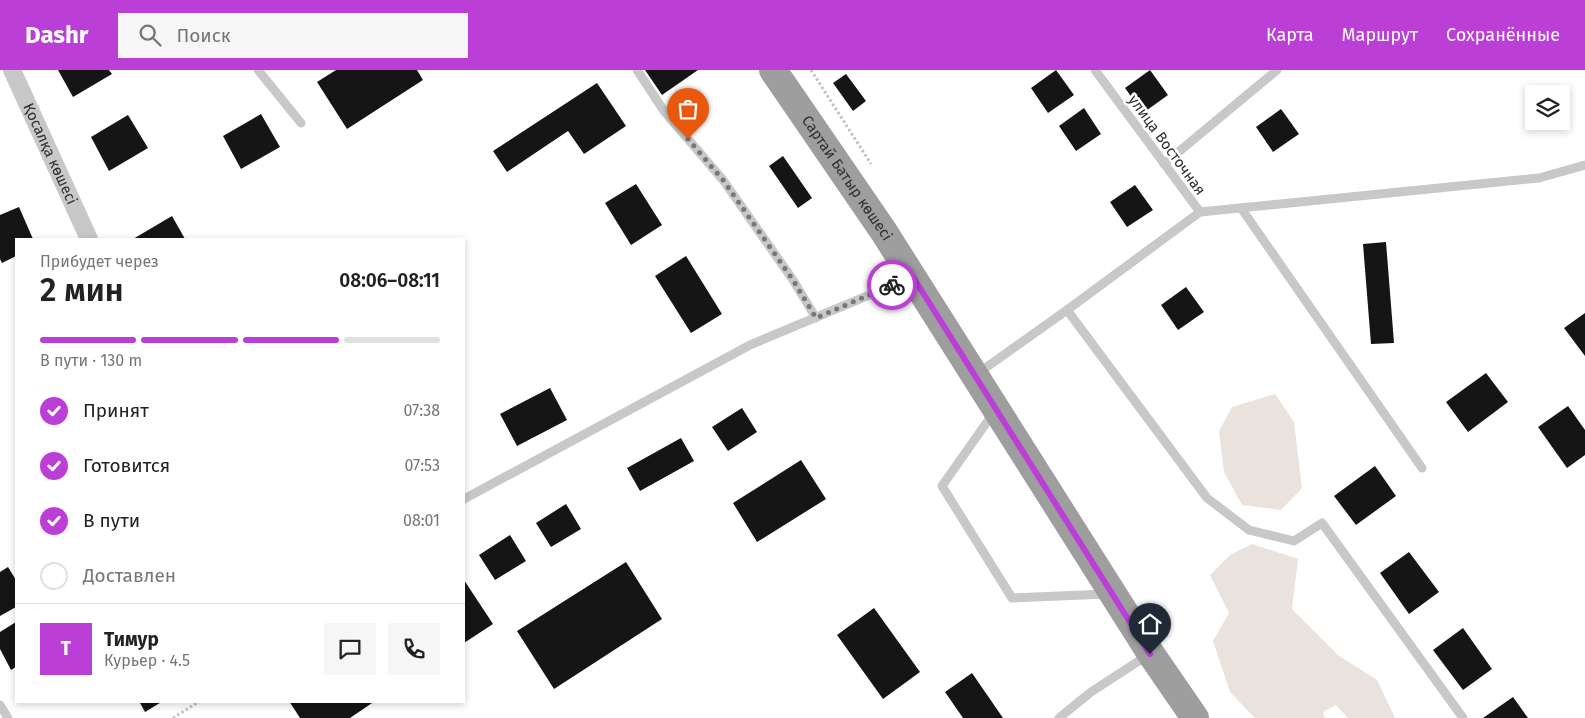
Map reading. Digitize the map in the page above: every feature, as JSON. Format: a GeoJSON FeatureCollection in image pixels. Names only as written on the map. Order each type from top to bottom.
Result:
{"type":"FeatureCollection","features":[{"type":"Feature","properties":{"kind":"highway","name":"Сартай Батыр көшесі"},"geometry":{"type":"LineString","coordinates":[[773,70],[884,232],[1150,654],[1194,718]]}},
{"type":"Feature","properties":{"kind":"street","name":"Қосалқа көшесі"},"geometry":{"type":"LineString","coordinates":[[12,70],[88,238]]}},
{"type":"Feature","properties":{"kind":"lane"},"geometry":{"type":"LineString","coordinates":[[258,70],[301,123]]}},
{"type":"Feature","properties":{"kind":"lane"},"geometry":{"type":"LineString","coordinates":[[637,70],[664,112],[723,180],[793,280],[816,318]]}},
{"type":"Feature","properties":{"kind":"lane","name":"улица Восточная"},"geometry":{"type":"LineString","coordinates":[[1095,70],[1200,212]]}},
{"type":"Feature","properties":{"kind":"lane"},"geometry":{"type":"LineString","coordinates":[[1164,164],[1277,70]]}},
{"type":"Feature","properties":{"kind":"lane"},"geometry":{"type":"LineString","coordinates":[[974,375],[1068,310],[1200,212],[1539,178],[1585,165]]}},
{"type":"Feature","properties":{"kind":"lane"},"geometry":{"type":"LineString","coordinates":[[1242,208],[1422,468]]}},
{"type":"Feature","properties":{"kind":"lane"},"geometry":{"type":"LineString","coordinates":[[465,498],[750,345],[913,277]]}},
{"type":"Feature","properties":{"kind":"lane"},"geometry":{"type":"LineString","coordinates":[[1068,310],[1207,498],[1249,530],[1294,541],[1322,522],[1463,718]]}},
{"type":"Feature","properties":{"kind":"lane"},"geometry":{"type":"LineString","coordinates":[[996,410],[942,486],[1012,598],[1113,594]]}},
{"type":"Feature","properties":{"kind":"lane"},"geometry":{"type":"LineString","coordinates":[[1059,718],[1091,692],[1150,654]]}},
{"type":"Feature","properties":{"kind":"lane"},"geometry":{"type":"LineString","coordinates":[[0,704],[8,718]]}},
{"type":"Feature","properties":{"kind":"path"},"geometry":{"type":"LineString","coordinates":[[811,70],[874,168]]}},
{"type":"Feature","properties":{"kind":"path"},"geometry":{"type":"LineString","coordinates":[[173,718],[197,703]]}},
{"type":"Feature","properties":{"kind":"shaded area"},"geometry":{"type":"Polygon","coordinates":[[[1275,394],[1294,422],[1302,488],[1281,510],[1242,505],[1224,472],[1219,431],[1232,407],[1275,394]]]}},
{"type":"Feature","properties":{"kind":"shaded area"},"geometry":{"type":"Polygon","coordinates":[[[1252,544],[1298,559],[1292,609],[1338,655],[1377,680],[1395,718],[1348,718],[1336,705],[1323,712],[1325,718],[1255,718],[1230,692],[1213,641],[1229,613],[1210,575],[1230,555],[1252,544]]]}},
{"type":"Feature","properties":{"kind":"building"},"geometry":{"type":"Polygon","coordinates":[[[58,70],[109,70],[112,74],[73,97],[58,70]]]}},
{"type":"Feature","properties":{"kind":"building"},"geometry":{"type":"Polygon","coordinates":[[[336,70],[417,70],[423,80],[347,129],[317,82],[336,70]]]}},
{"type":"Feature","properties":{"kind":"building"},"geometry":{"type":"Polygon","coordinates":[[[645,70],[698,70],[662,95],[645,70]]]}},
{"type":"Feature","properties":{"kind":"building"},"geometry":{"type":"Polygon","coordinates":[[[1056,70],[1074,95],[1048,113],[1031,88],[1056,70]]]}},
{"type":"Feature","properties":{"kind":"building"},"geometry":{"type":"Polygon","coordinates":[[[1150,70],[1168,95],[1143,113],[1125,88],[1150,70]]]}},
{"type":"Feature","properties":{"kind":"building"},"geometry":{"type":"Polygon","coordinates":[[[846,74],[866,101],[853,111],[833,83],[846,74]]]}},
{"type":"Feature","properties":{"kind":"building"},"geometry":{"type":"Polygon","coordinates":[[[597,83],[626,126],[584,154],[568,131],[507,172],[493,151],[597,83]]]}},
{"type":"Feature","properties":{"kind":"building"},"geometry":{"type":"Polygon","coordinates":[[[1084,108],[1101,134],[1076,151],[1059,126],[1084,108]]]}},
{"type":"Feature","properties":{"kind":"building"},"geometry":{"type":"Polygon","coordinates":[[[1281,109],[1299,134],[1273,152],[1256,127],[1281,109]]]}},
{"type":"Feature","properties":{"kind":"building"},"geometry":{"type":"Polygon","coordinates":[[[261,114],[280,147],[241,169],[223,136],[261,114]]]}},
{"type":"Feature","properties":{"kind":"building"},"geometry":{"type":"Polygon","coordinates":[[[128,115],[148,148],[109,171],[91,137],[128,115]]]}},
{"type":"Feature","properties":{"kind":"building"},"geometry":{"type":"Polygon","coordinates":[[[783,156],[812,198],[798,208],[769,166],[783,156]]]}},
{"type":"Feature","properties":{"kind":"building"},"geometry":{"type":"Polygon","coordinates":[[[636,184],[662,225],[631,245],[605,203],[636,184]]]}},
{"type":"Feature","properties":{"kind":"building"},"geometry":{"type":"Polygon","coordinates":[[[1135,185],[1153,210],[1127,227],[1110,202],[1135,185]]]}},
{"type":"Feature","properties":{"kind":"building"},"geometry":{"type":"Polygon","coordinates":[[[19,207],[33,238],[15,238],[15,256],[2,263],[0,259],[0,215],[19,207]]]}},
{"type":"Feature","properties":{"kind":"building"},"geometry":{"type":"Polygon","coordinates":[[[172,216],[184,238],[135,238],[172,216]]]}},
{"type":"Feature","properties":{"kind":"building"},"geometry":{"type":"Polygon","coordinates":[[[1386,242],[1394,343],[1371,344],[1363,244],[1386,242]]]}},
{"type":"Feature","properties":{"kind":"building"},"geometry":{"type":"Polygon","coordinates":[[[686,256],[722,314],[691,333],[655,276],[686,256]]]}},
{"type":"Feature","properties":{"kind":"building"},"geometry":{"type":"Polygon","coordinates":[[[1186,287],[1204,312],[1178,330],[1161,305],[1186,287]]]}},
{"type":"Feature","properties":{"kind":"building"},"geometry":{"type":"Polygon","coordinates":[[[1585,313],[1585,356],[1564,328],[1585,313]]]}},
{"type":"Feature","properties":{"kind":"building"},"geometry":{"type":"Polygon","coordinates":[[[1486,373],[1508,402],[1468,432],[1446,402],[1486,373]]]}},
{"type":"Feature","properties":{"kind":"building"},"geometry":{"type":"Polygon","coordinates":[[[550,388],[567,420],[517,446],[500,414],[550,388]]]}},
{"type":"Feature","properties":{"kind":"building"},"geometry":{"type":"Polygon","coordinates":[[[1568,406],[1585,430],[1585,455],[1567,468],[1538,427],[1568,406]]]}},
{"type":"Feature","properties":{"kind":"building"},"geometry":{"type":"Polygon","coordinates":[[[742,408],[757,432],[728,451],[712,427],[742,408]]]}},
{"type":"Feature","properties":{"kind":"building"},"geometry":{"type":"Polygon","coordinates":[[[681,438],[694,461],[640,491],[627,468],[681,438]]]}},
{"type":"Feature","properties":{"kind":"building"},"geometry":{"type":"Polygon","coordinates":[[[801,460],[826,499],[757,542],[733,503],[801,460]]]}},
{"type":"Feature","properties":{"kind":"building"},"geometry":{"type":"Polygon","coordinates":[[[1375,466],[1396,496],[1356,525],[1334,496],[1375,466]]]}},
{"type":"Feature","properties":{"kind":"building"},"geometry":{"type":"Polygon","coordinates":[[[566,504],[581,529],[551,547],[536,523],[566,504]]]}},
{"type":"Feature","properties":{"kind":"building"},"geometry":{"type":"Polygon","coordinates":[[[510,535],[526,561],[495,580],[479,555],[510,535]]]}},
{"type":"Feature","properties":{"kind":"building"},"geometry":{"type":"Polygon","coordinates":[[[1409,552],[1439,592],[1409,614],[1380,573],[1409,552]]]}},
{"type":"Feature","properties":{"kind":"building"},"geometry":{"type":"Polygon","coordinates":[[[626,562],[662,619],[554,689],[517,631],[626,562]]]}},
{"type":"Feature","properties":{"kind":"building"},"geometry":{"type":"Polygon","coordinates":[[[8,567],[15,578],[15,608],[0,616],[0,572],[8,567]]]}},
{"type":"Feature","properties":{"kind":"building"},"geometry":{"type":"Polygon","coordinates":[[[465,582],[493,624],[465,642],[465,582]]]}},
{"type":"Feature","properties":{"kind":"building"},"geometry":{"type":"Polygon","coordinates":[[[874,608],[920,672],[883,699],[837,635],[874,608]]]}},
{"type":"Feature","properties":{"kind":"building"},"geometry":{"type":"Polygon","coordinates":[[[15,623],[15,668],[11,670],[0,649],[0,632],[15,623]]]}},
{"type":"Feature","properties":{"kind":"building"},"geometry":{"type":"Polygon","coordinates":[[[1463,628],[1492,669],[1463,690],[1433,650],[1463,628]]]}},
{"type":"Feature","properties":{"kind":"building"},"geometry":{"type":"Polygon","coordinates":[[[972,673],[1003,718],[963,718],[945,692],[972,673]]]}},
{"type":"Feature","properties":{"kind":"building"},"geometry":{"type":"Polygon","coordinates":[[[1513,697],[1528,718],[1483,718],[1513,697]]]}},
{"type":"Feature","properties":{"kind":"building"},"geometry":{"type":"Polygon","coordinates":[[[140,703],[160,703],[145,712],[140,703]]]}},
{"type":"Feature","properties":{"kind":"building"},"geometry":{"type":"Polygon","coordinates":[[[290,703],[372,703],[350,718],[300,718],[290,703]]]}},
{"type":"Feature","properties":{"kind":"way so far"},"geometry":{"type":"LineString","coordinates":[[688,139],[723,180],[793,280],[816,318],[892,285]]}},
{"type":"Feature","properties":{"kind":"route"},"geometry":{"type":"LineString","coordinates":[[892,285],[913,277],[1150,654]]}}]}
